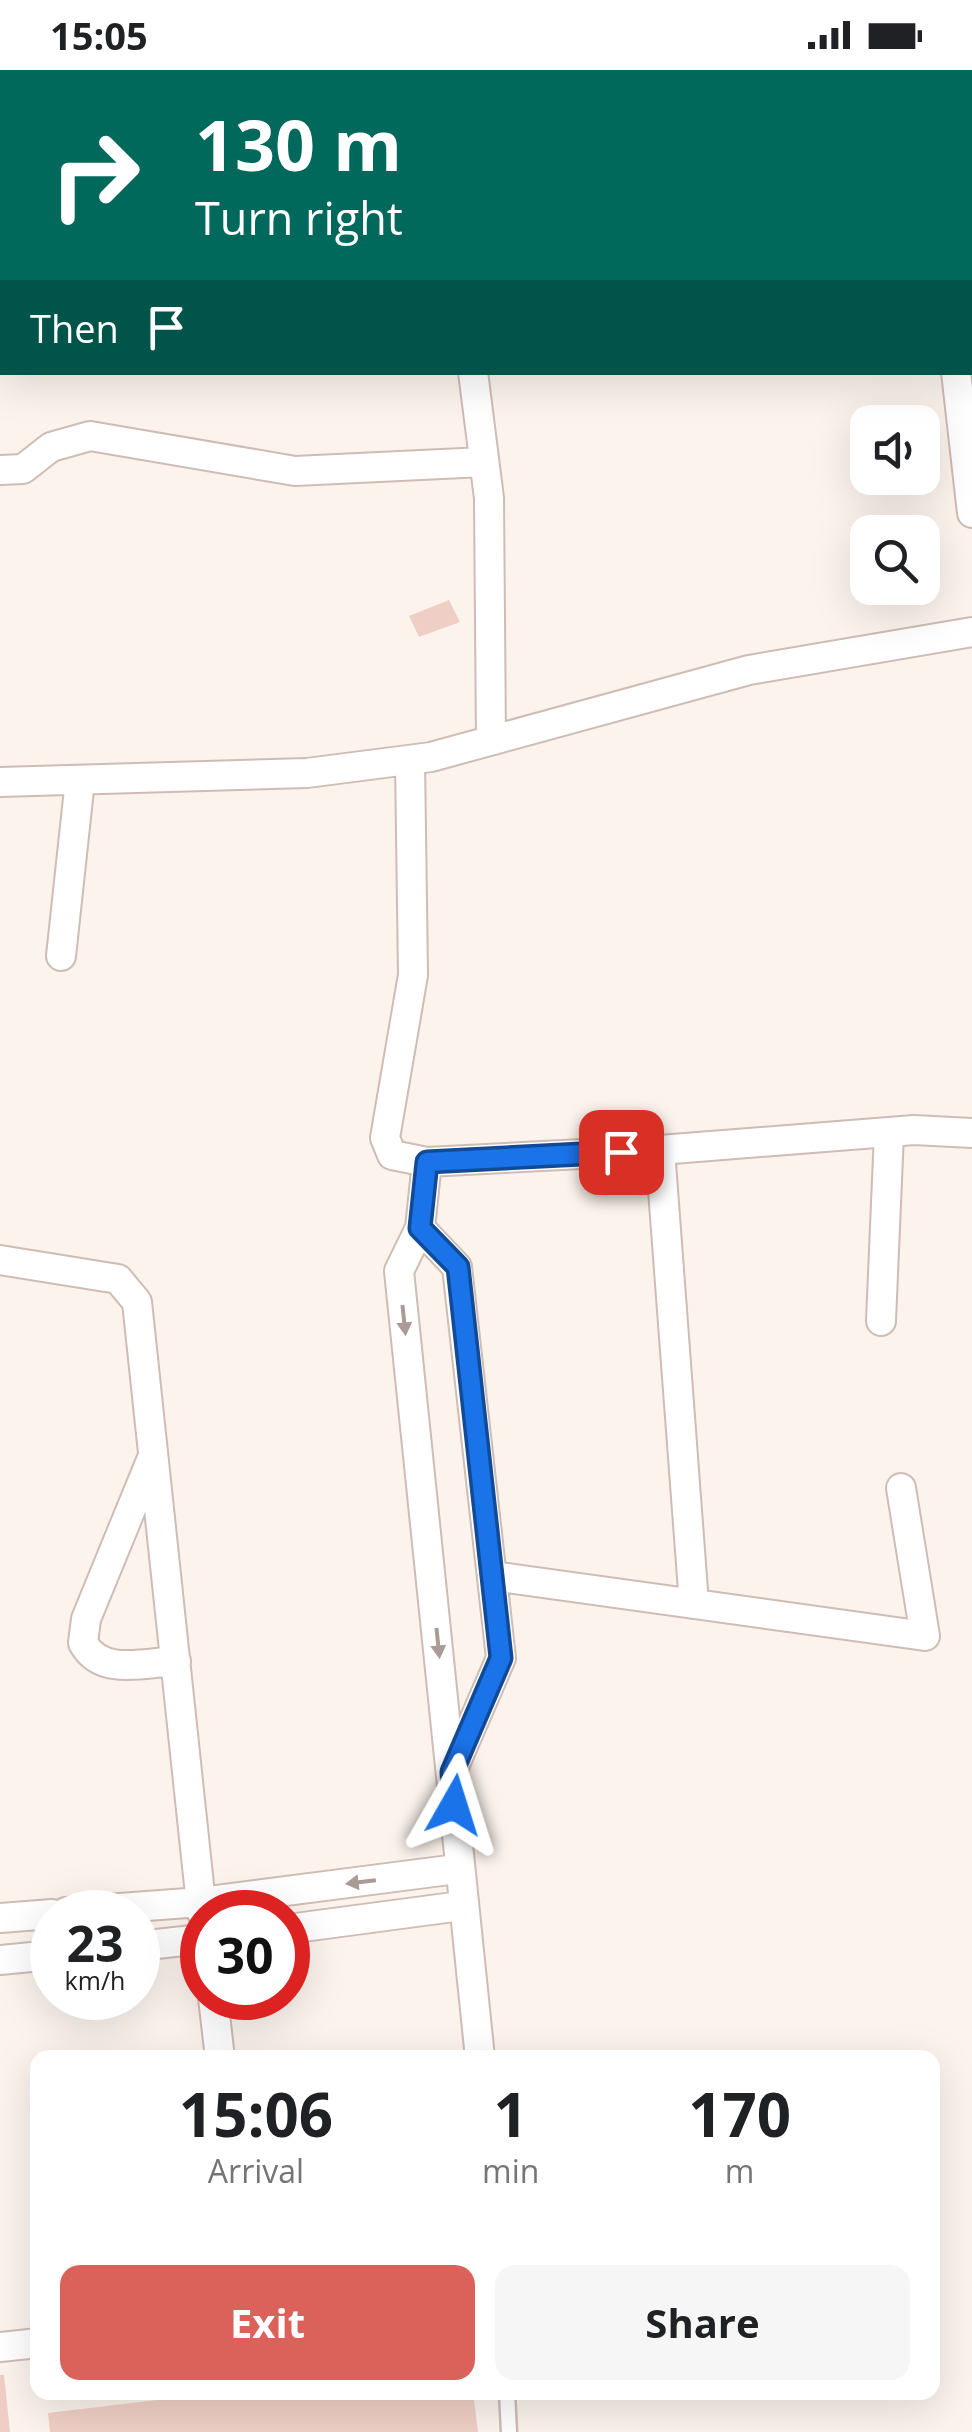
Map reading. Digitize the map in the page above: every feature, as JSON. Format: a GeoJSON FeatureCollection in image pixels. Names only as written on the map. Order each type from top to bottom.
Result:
{"type":"FeatureCollection","features":[{"type":"Feature","properties":{"kind":"street"},"geometry":{"type":"LineString","coordinates":[[474,375],[484,462],[491,740]]}},
{"type":"Feature","properties":{"kind":"street"},"geometry":{"type":"LineString","coordinates":[[956,375],[972,513]]}},
{"type":"Feature","properties":{"kind":"street"},"geometry":{"type":"LineString","coordinates":[[0,470],[23,468],[52,447],[90,436],[295,471],[484,462]]}},
{"type":"Feature","properties":{"kind":"street"},"geometry":{"type":"LineString","coordinates":[[0,782],[307,773],[410,760],[748,670],[972,632]]}},
{"type":"Feature","properties":{"kind":"street"},"geometry":{"type":"LineString","coordinates":[[410,760],[413,975],[385,1138],[392,1156],[427,1162],[889,1133],[972,1133]]}},
{"type":"Feature","properties":{"kind":"street"},"geometry":{"type":"LineString","coordinates":[[61,956],[80,780]]}},
{"type":"Feature","properties":{"kind":"street"},"geometry":{"type":"LineString","coordinates":[[880,1321],[889,1133]]}},
{"type":"Feature","properties":{"kind":"street"},"geometry":{"type":"LineString","coordinates":[[660,1150],[694,1604]]}},
{"type":"Feature","properties":{"kind":"street"},"geometry":{"type":"LineString","coordinates":[[427,1162],[420,1228],[399,1271],[479,2050]]}},
{"type":"Feature","properties":{"kind":"street"},"geometry":{"type":"LineString","coordinates":[[420,1228],[458,1267],[501,1658],[452,1772]]}},
{"type":"Feature","properties":{"kind":"street"},"geometry":{"type":"LineString","coordinates":[[0,1260],[118,1279],[137,1302],[200,1890]]}},
{"type":"Feature","properties":{"kind":"street"},"geometry":{"type":"LineString","coordinates":[[154,1452],[86,1619],[83,1643],[96,1662],[108,1665],[176,1661]]}},
{"type":"Feature","properties":{"kind":"street"},"geometry":{"type":"LineString","coordinates":[[493,1576],[925,1636],[901,1488]]}},
{"type":"Feature","properties":{"kind":"street"},"geometry":{"type":"LineString","coordinates":[[310,1891],[458,1869]]}},
{"type":"Feature","properties":{"kind":"street"},"geometry":{"type":"LineString","coordinates":[[310,1925],[462,1906]]}},
{"type":"Feature","properties":{"kind":"street"},"geometry":{"type":"LineString","coordinates":[[0,1918],[30,1916]]}},
{"type":"Feature","properties":{"kind":"street"},"geometry":{"type":"LineString","coordinates":[[0,1960],[30,1957]]}},
{"type":"Feature","properties":{"kind":"street"},"geometry":{"type":"LineString","coordinates":[[216,2020],[219,2050]]}},
{"type":"Feature","properties":{"kind":"street"},"geometry":{"type":"LineString","coordinates":[[0,2347],[30,2343]]}},
{"type":"Feature","properties":{"kind":"lane"},"geometry":{"type":"LineString","coordinates":[[507,2400],[508,2432]]}},
{"type":"Feature","properties":{"kind":"building"},"geometry":{"type":"Polygon","coordinates":[[[449,600],[460,622],[419,637],[409,616],[449,600]]]}},
{"type":"Feature","properties":{"kind":"building"},"geometry":{"type":"Polygon","coordinates":[[[0,2375],[4,2375],[10,2432],[0,2432],[0,2375]]]}},
{"type":"Feature","properties":{"kind":"building"},"geometry":{"type":"Polygon","coordinates":[[[157,2400],[474,2400],[478,2432],[50,2432],[48,2413],[157,2400]]]}},
{"type":"Feature","properties":{"kind":"route"},"geometry":{"type":"LineString","coordinates":[[454,1805],[452,1772],[501,1658],[458,1267],[420,1228],[427,1162],[621,1152]]}}]}
